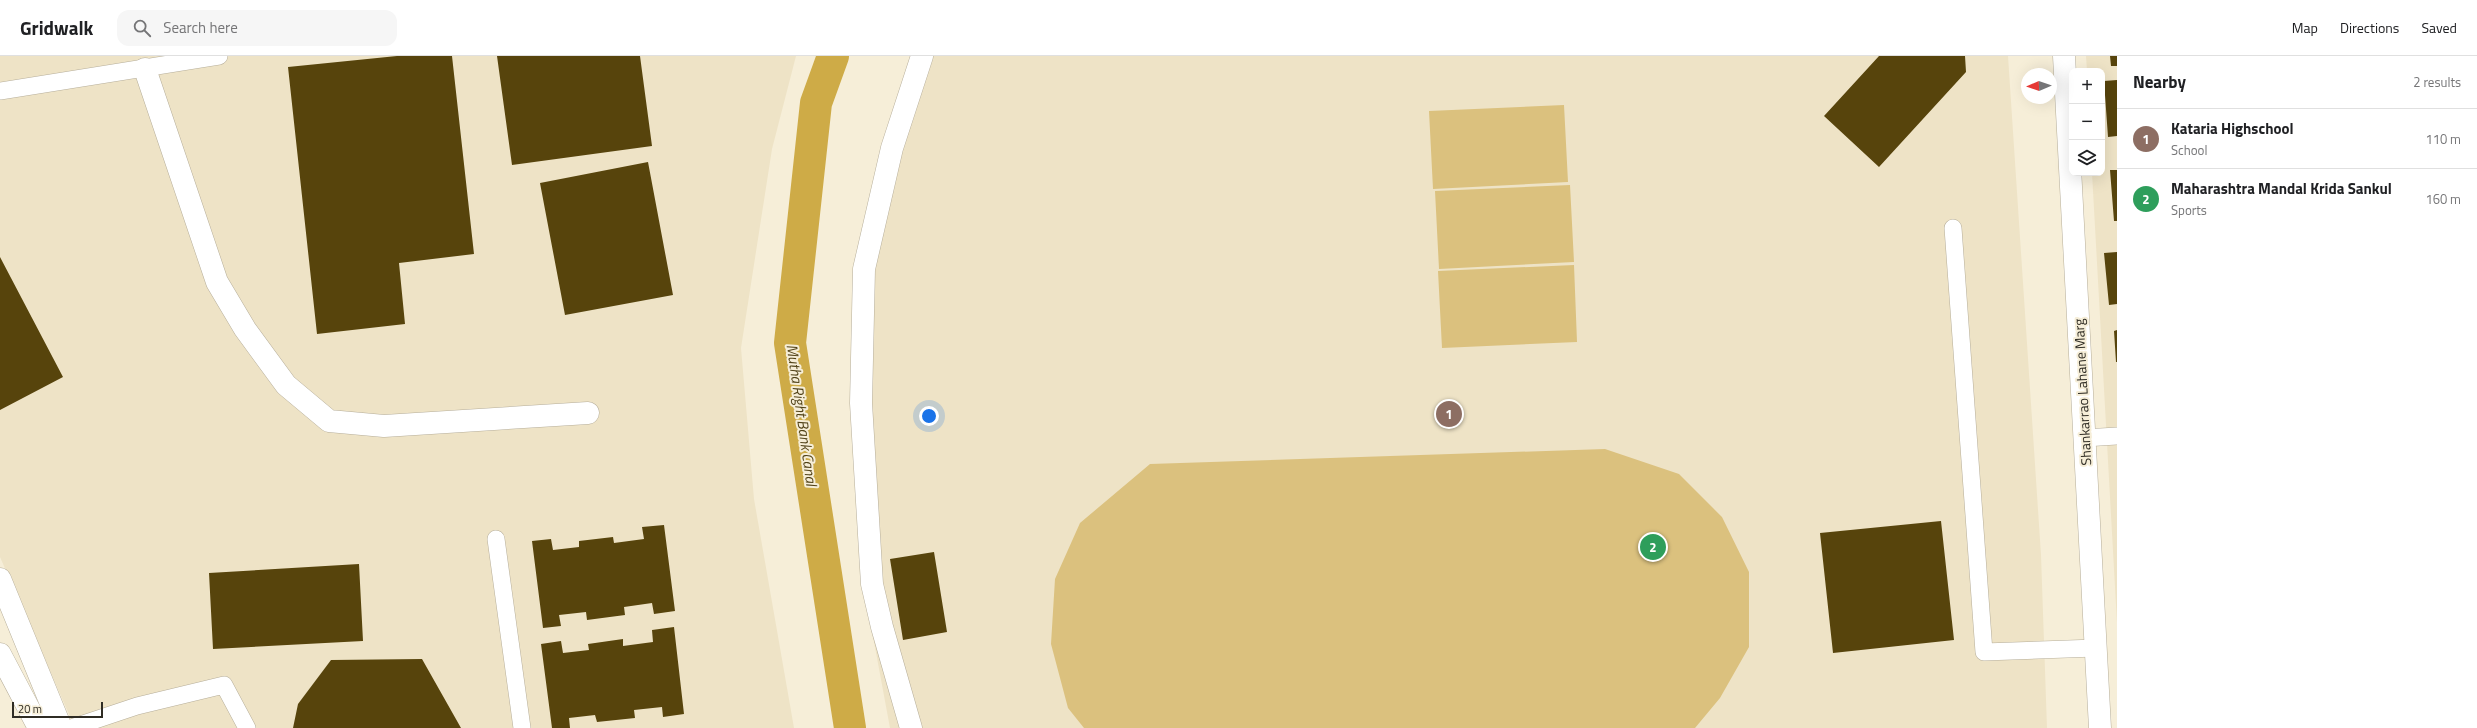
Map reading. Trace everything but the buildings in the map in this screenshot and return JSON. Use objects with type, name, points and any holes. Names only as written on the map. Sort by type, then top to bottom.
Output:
[{"type":"main road","points":[[911,728],[882,627],[872,584],[861,403],[864,269],[892,148],[922,56]]},
{"type":"main road","name":"Shankarrao Lahane Marg","points":[[2064,56],[2100,728]]},
{"type":"main road","points":[[145,69],[217,282],[246,329],[286,385],[329,421],[384,426],[588,413]]},
{"type":"main road","points":[[0,579],[60,728]]},
{"type":"main road","points":[[0,654],[39,728]]},
{"type":"lane","points":[[0,90],[145,69],[219,56]]},
{"type":"lane","points":[[1953,228],[1984,652],[2096,648]]},
{"type":"lane","points":[[2084,438],[2117,436]]},
{"type":"lane","points":[[496,538],[522,728]]},
{"type":"lane","points":[[70,728],[137,706],[224,686],[247,728]]},
{"type":"shaded area","points":[[0,56],[796,56],[772,149],[741,348],[754,499],[794,728],[75,728],[0,557]]},
{"type":"shaded area","points":[[929,56],[2008,56],[2041,555],[2047,728],[890,728],[867,604],[864,273]]},
{"type":"shaded area","points":[[2086,56],[2117,56],[2117,623],[2092,176],[2105,176],[2105,68],[2087,68]]},
{"type":"shaded area","points":[[1564,105],[1568,182],[1433,189],[1429,111]]},
{"type":"shaded area","points":[[1570,185],[1574,262],[1439,269],[1435,191]]},
{"type":"shaded area","points":[[1574,265],[1577,342],[1442,348],[1438,271]]},
{"type":"shaded area","points":[[1605,449],[1679,474],[1722,517],[1749,572],[1749,647],[1720,698],[1695,728],[1084,728],[1068,708],[1051,644],[1055,579],[1080,523],[1150,464]]},
{"type":"waterway","name":"Mutha Right Bank Canal","points":[[833,56],[816,103],[790,343],[850,728]]},
{"type":"place","name":"Kataria Highschool","points":[[1449,414]]},
{"type":"place","name":"Maharashtra Mandal Krida Sankul","points":[[1653,547]]}]
